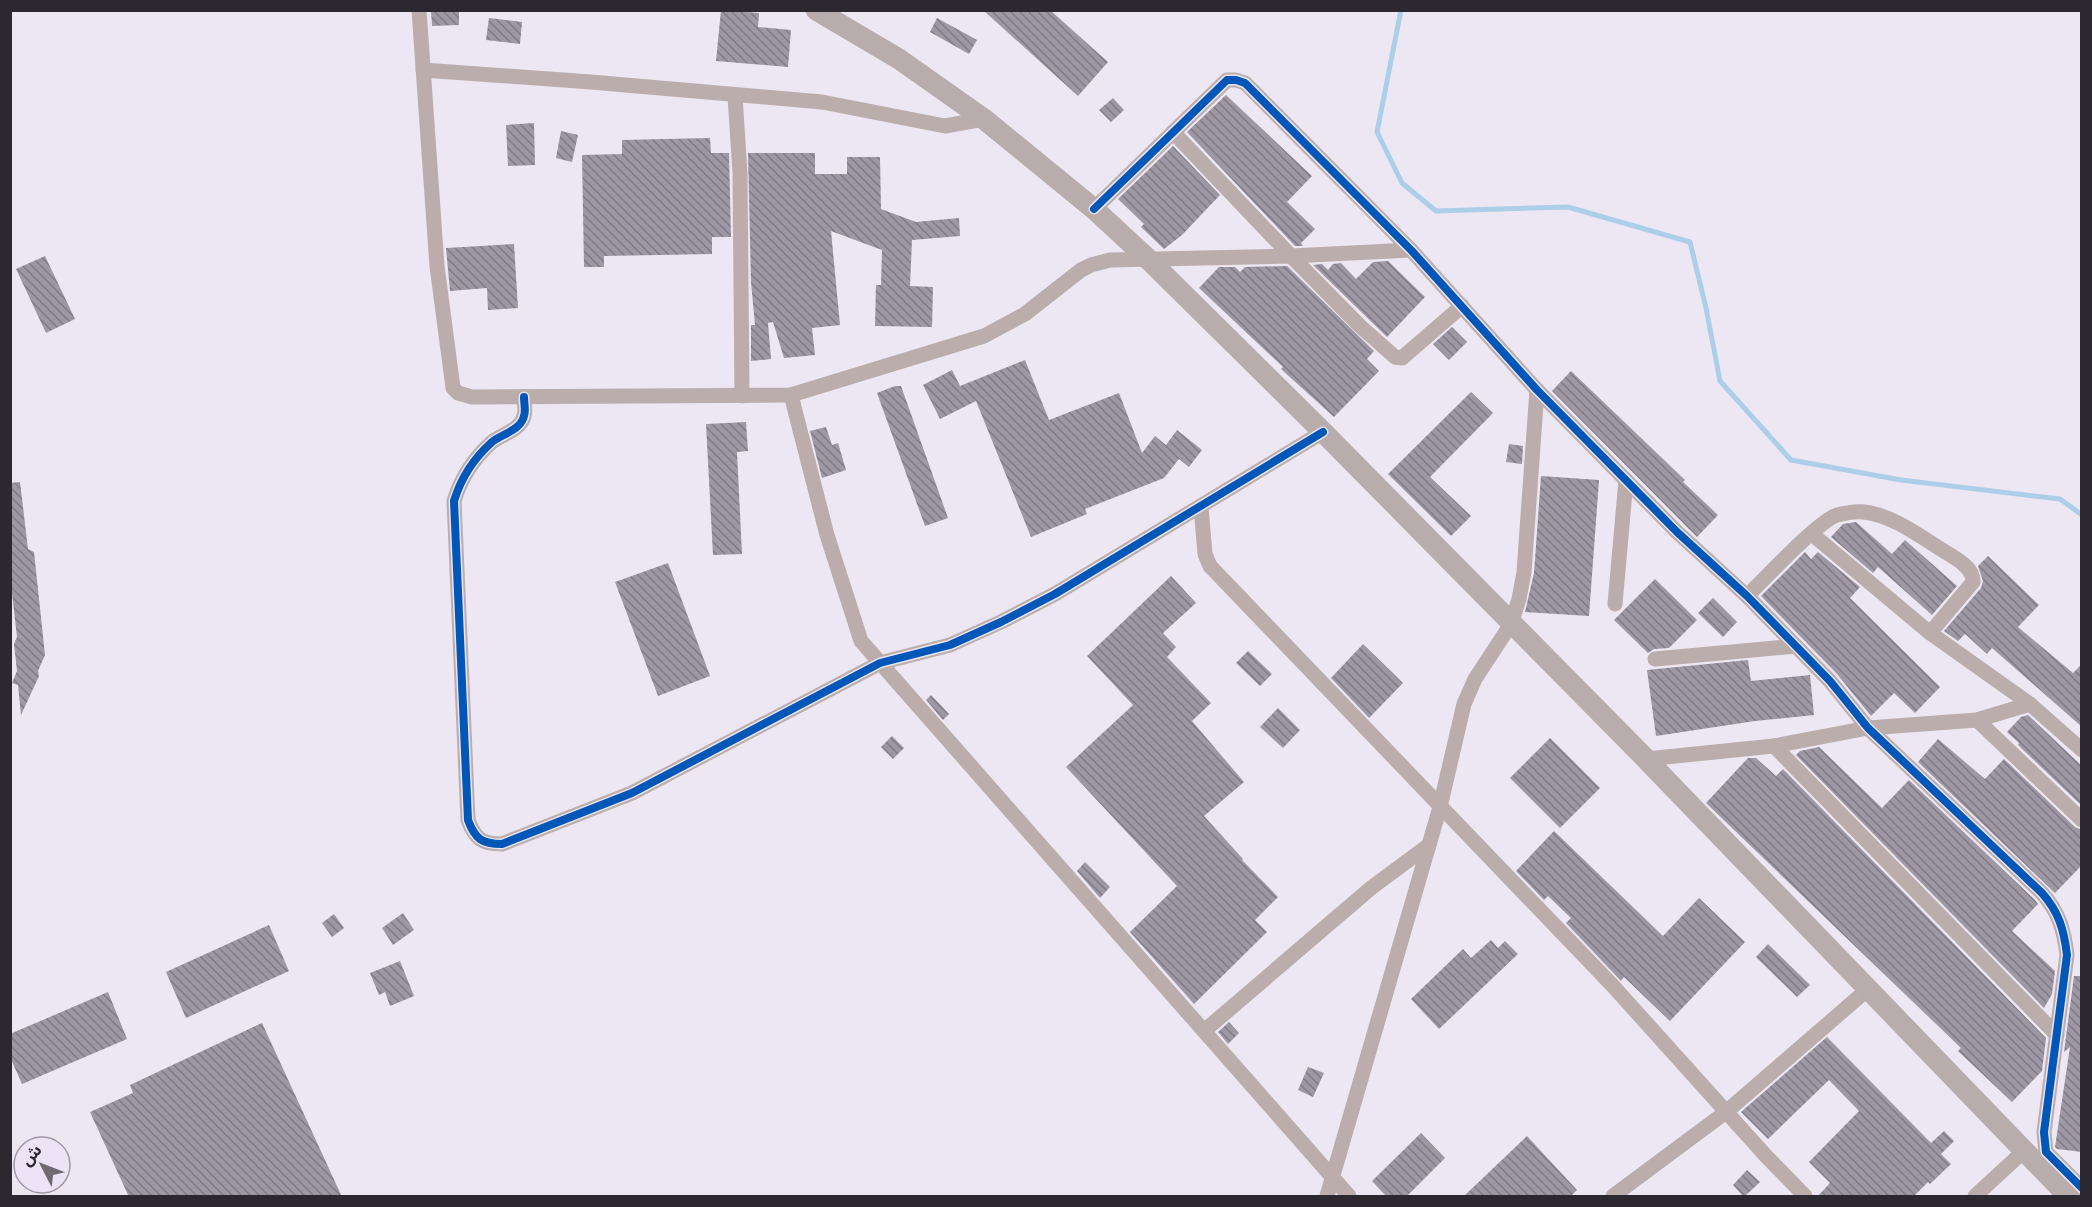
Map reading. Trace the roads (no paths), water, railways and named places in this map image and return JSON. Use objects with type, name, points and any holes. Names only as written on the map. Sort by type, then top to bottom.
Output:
[{"type":"main road","points":[[816,10],[899,59],[984,119],[1094,209],[1148,259],[1323,432],[1646,759],[2068,1197]]},
{"type":"street","points":[[419,10],[437,266],[453,388],[458,393],[472,397],[791,395],[984,336],[1025,314],[1081,270],[1110,260],[1291,256],[1411,250]]},
{"type":"street","points":[[423,70],[822,102],[945,126],[984,119]]},
{"type":"street","points":[[1094,209],[1227,80],[1245,83],[1411,250],[1537,390],[1677,532],[1748,596],[1830,681],[1868,728],[2054,907],[2064,935],[2067,956],[2044,1132],[2046,1152],[2082,1188]]},
{"type":"street","points":[[735,96],[740,173],[742,396]]},
{"type":"street","points":[[1173,132],[1291,256],[1391,355],[1402,358],[1462,306]]},
{"type":"street","points":[[1327,1197],[1440,807],[1464,704],[1475,679],[1511,624],[1519,599],[1524,572],[1537,390]]},
{"type":"street","points":[[791,395],[827,535],[861,641],[1349,1197]]},
{"type":"street","points":[[524,397],[525,417],[516,428],[491,444],[472,464],[459,485],[454,501],[468,820],[473,834],[480,840],[492,844],[502,844],[632,793],[880,663],[950,645],[1002,622],[1055,594],[1323,432]]},
{"type":"street","points":[[1615,604],[1626,480]]},
{"type":"street","points":[[1201,507],[1204,554],[1210,566],[1613,986],[1805,1197]]},
{"type":"street","points":[[1748,596],[1812,534],[1835,516],[1864,512],[1888,518],[1922,537],[1961,562],[1971,572],[1973,582],[1930,633]]},
{"type":"street","points":[[1812,534],[1930,633],[2030,704],[2082,750]]},
{"type":"street","points":[[1655,659],[1796,646]]},
{"type":"street","points":[[1646,759],[1774,746],[1868,728],[1977,720],[2030,704]]},
{"type":"street","points":[[1977,720],[2082,820]]},
{"type":"street","points":[[1774,746],[2057,1035]]},
{"type":"street","points":[[1204,1031],[1371,888],[1429,845]]},
{"type":"street","points":[[1613,1197],[1726,1112],[1868,989]]},
{"type":"street","points":[[1975,1197],[2024,1151]]},
{"type":"waterway","points":[[1401,10],[1377,132],[1402,183],[1436,211],[1568,207],[1690,242],[1720,381],[1791,460],[1901,480],[2060,499],[2082,515]]}]
